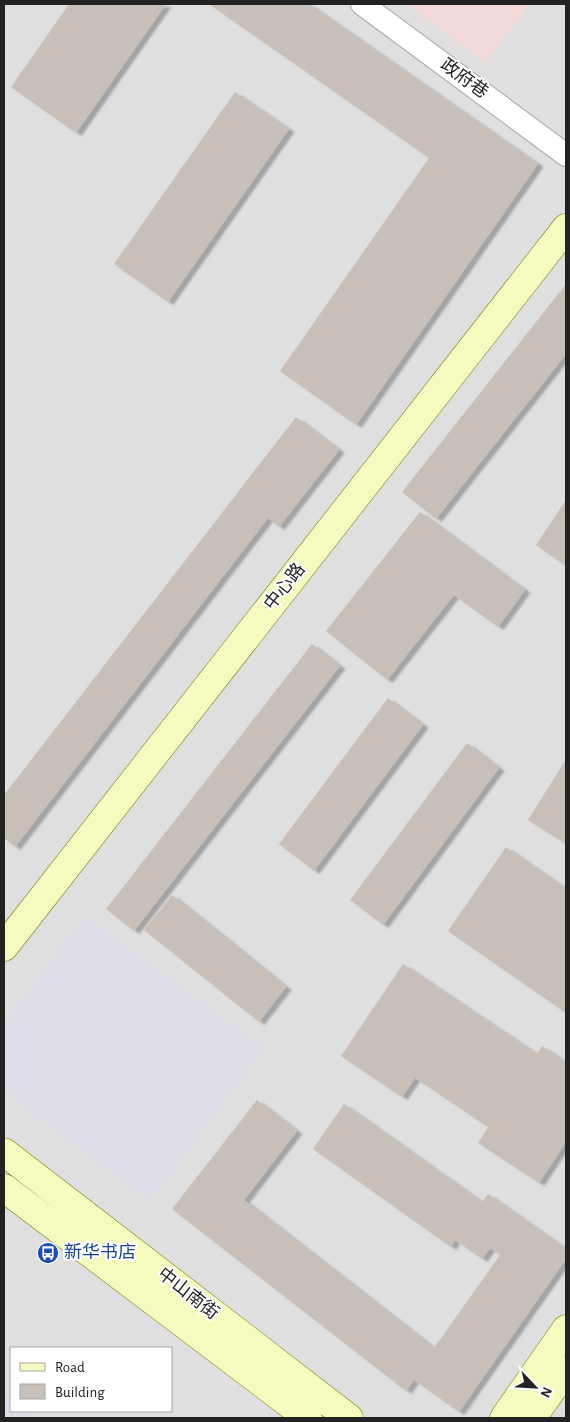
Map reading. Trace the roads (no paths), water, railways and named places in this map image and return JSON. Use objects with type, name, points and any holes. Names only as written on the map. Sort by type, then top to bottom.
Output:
[{"type":"street","name":"政府巷","points":[[362,4],[566,155]]},
{"type":"street","name":"中心路","points":[[4,947],[566,228]]},
{"type":"street","name":"中山南街","points":[[4,1152],[349,1418]]},
{"type":"street","name":"中山南街","points":[[4,1188],[308,1418]]},
{"type":"street","points":[[504,1418],[566,1329]]},
{"type":"street","points":[[532,1418],[566,1370]]},
{"type":"place","name":"新华书店","points":[[48,1253]]}]
